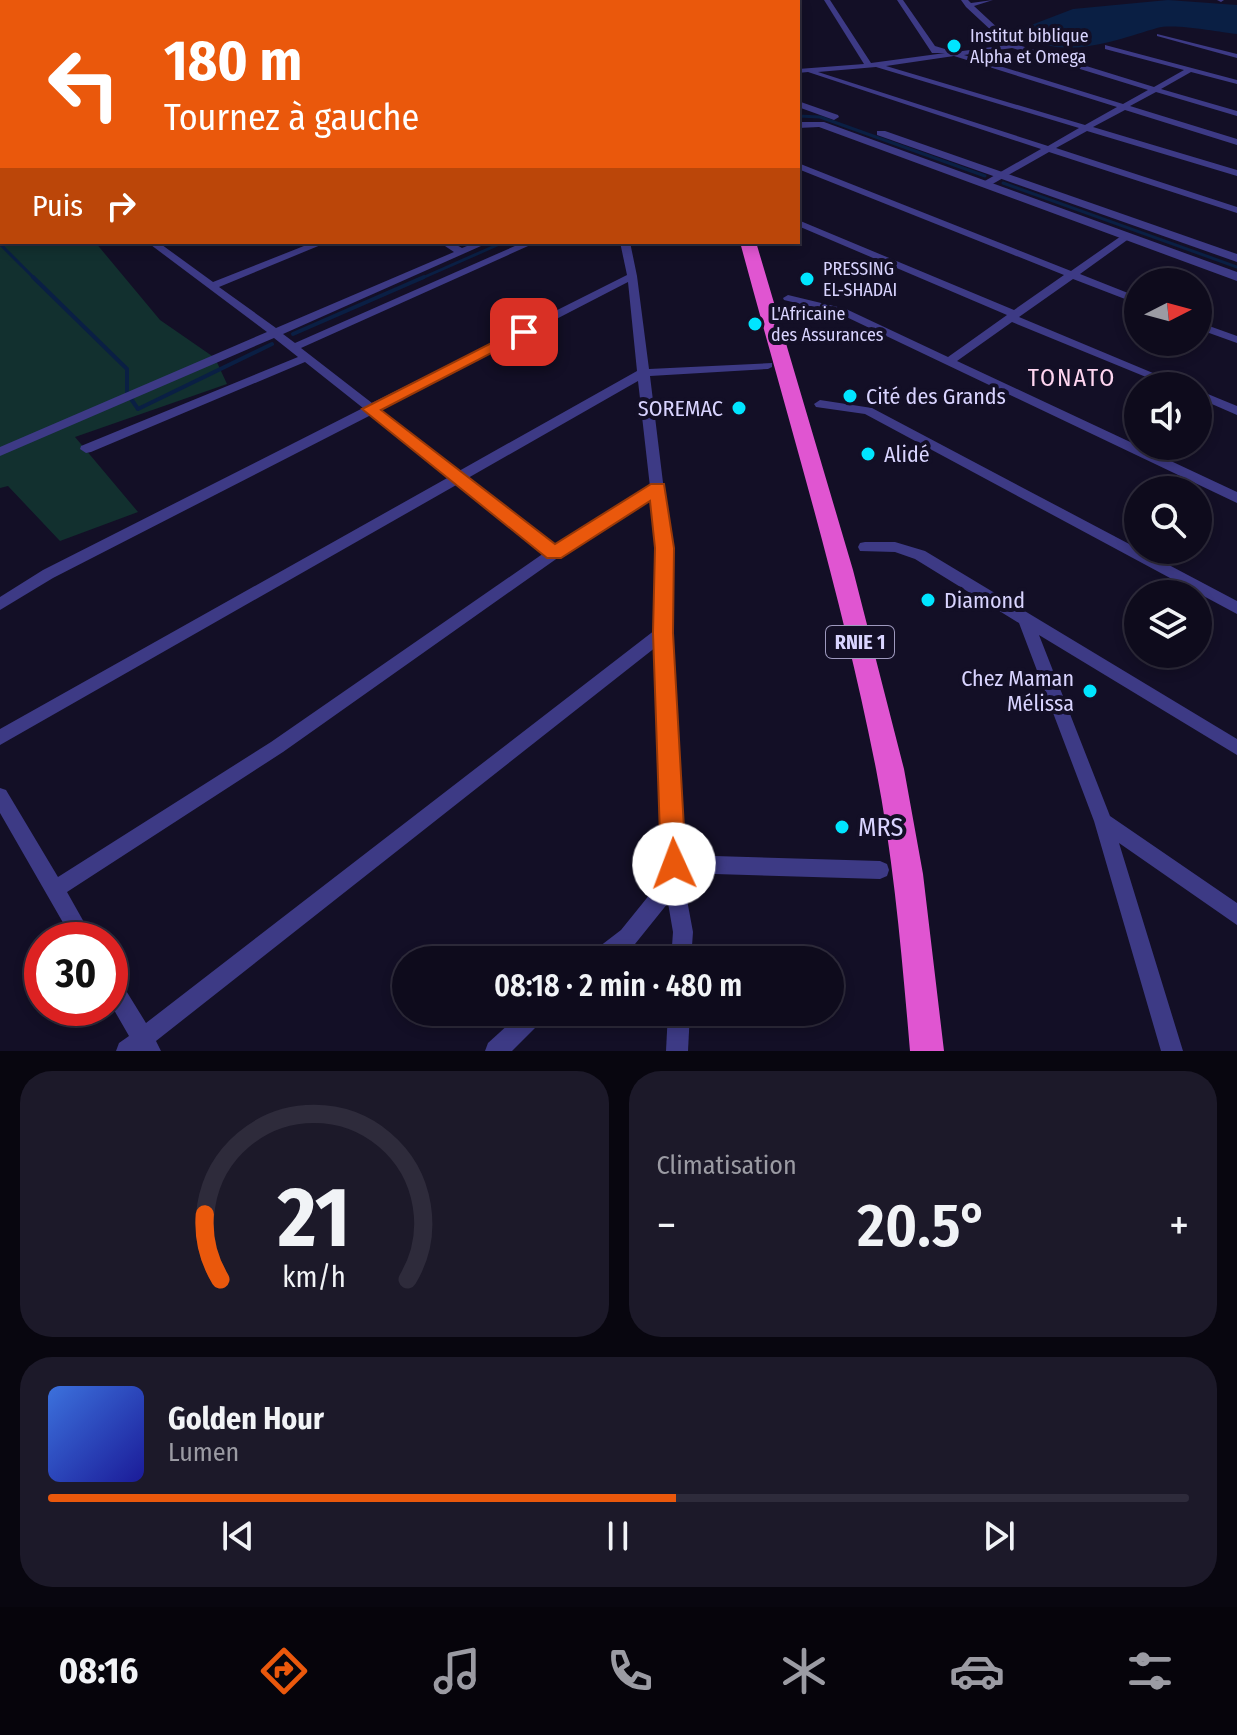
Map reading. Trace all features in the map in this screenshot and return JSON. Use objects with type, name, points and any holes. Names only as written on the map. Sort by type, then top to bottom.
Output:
[{"type":"highway","name":"RNIE 1","points":[[749,244],[867,666],[908,870],[927,1051]]},
{"type":"street","points":[[827,0],[872,65],[1237,173]]},
{"type":"street","points":[[900,0],[938,55]]},
{"type":"street","points":[[966,3],[990,0]]},
{"type":"street","points":[[966,3],[1012,46]]},
{"type":"street","points":[[1159,35],[1237,56]]},
{"type":"street","points":[[800,71],[1012,46],[1237,114]]},
{"type":"street","points":[[932,47],[1237,142]]},
{"type":"street","points":[[1108,47],[1237,82]]},
{"type":"street","points":[[986,184],[1191,69]]},
{"type":"street","points":[[811,72],[1237,210]]},
{"type":"street","points":[[800,105],[1237,258]]},
{"type":"street","points":[[800,125],[820,124],[1237,277]]},
{"type":"street","points":[[800,167],[1124,295]]},
{"type":"street","points":[[800,224],[1145,372]]},
{"type":"street","points":[[951,360],[1127,236]]},
{"type":"street","points":[[155,244],[274,332],[554,553]]},
{"type":"street","points":[[298,244],[305,249]]},
{"type":"street","points":[[211,286],[318,244]]},
{"type":"street","points":[[448,244],[462,252]]},
{"type":"street","points":[[0,452],[480,244]]},
{"type":"street","points":[[292,348],[527,244]]},
{"type":"street","points":[[625,244],[632,276],[664,548],[663,633],[674,873],[683,932],[682,946]]},
{"type":"street","points":[[0,604],[48,574],[632,276]]},
{"type":"street","points":[[788,298],[842,311],[1237,498]]},
{"type":"street","points":[[1212,330],[1237,340]]},
{"type":"street","points":[[86,449],[305,358]]},
{"type":"street","points":[[0,738],[643,373],[768,365]]},
{"type":"street","points":[[1212,400],[1237,411]]},
{"type":"street","points":[[820,404],[868,411],[1237,608]]},
{"type":"street","points":[[54,890],[277,747],[554,553],[658,488]]},
{"type":"street","points":[[865,547],[895,547],[920,555],[1237,748]]},
{"type":"street","points":[[1026,621],[1103,821],[1172,1051]]},
{"type":"street","points":[[128,1021],[140,1047],[663,633]]},
{"type":"street","points":[[0,796],[73,922]]},
{"type":"street","points":[[1103,821],[1237,915]]},
{"type":"street","points":[[674,873],[880,870]]},
{"type":"street","points":[[616,946],[628,937],[674,873]]},
{"type":"street","points":[[496,1051],[522,1026]]},
{"type":"street","points":[[677,1051],[678,1026]]},
{"type":"green space","points":[[0,244],[97,244],[160,320],[215,358],[227,384],[75,437],[138,512],[60,541],[8,486],[0,488]]},
{"type":"water","points":[[1168,0],[1237,5],[1237,34],[1165,27],[1107,43],[1071,48],[1037,41],[1022,32],[1026,27],[1073,9]]},
{"type":"waterway","points":[[800,116],[820,117],[985,176]]},
{"type":"waterway","points":[[1003,183],[1237,267]]},
{"type":"waterway","points":[[0,244],[33,277]]},
{"type":"waterway","points":[[420,279],[499,244]]},
{"type":"waterway","points":[[33,277],[127,369],[127,393],[138,409],[272,344]]},
{"type":"waterway","points":[[293,334],[424,277]]},
{"type":"place","name":"Institut biblique Alpha et Omega","points":[[954,46]]},
{"type":"place","name":"PRESSING EL-SHADAI","points":[[807,279]]},
{"type":"place","name":"L'Africaine des Assurances","points":[[755,324]]},
{"type":"place","name":"Cité des Grands","points":[[850,396]]},
{"type":"place","name":"SOREMAC","points":[[739,408]]},
{"type":"place","name":"Alidé","points":[[868,454]]},
{"type":"place","name":"Diamond","points":[[928,600]]},
{"type":"place","name":"Chez Maman Mélissa","points":[[1090,691]]},
{"type":"place","name":"MRS","points":[[842,827]]},
{"type":"district","name":"TONATO","points":[[1072,378]]},
{"type":"route","points":[[524,332],[370,409],[554,553],[658,488],[664,548],[663,633],[674,864]]}]
